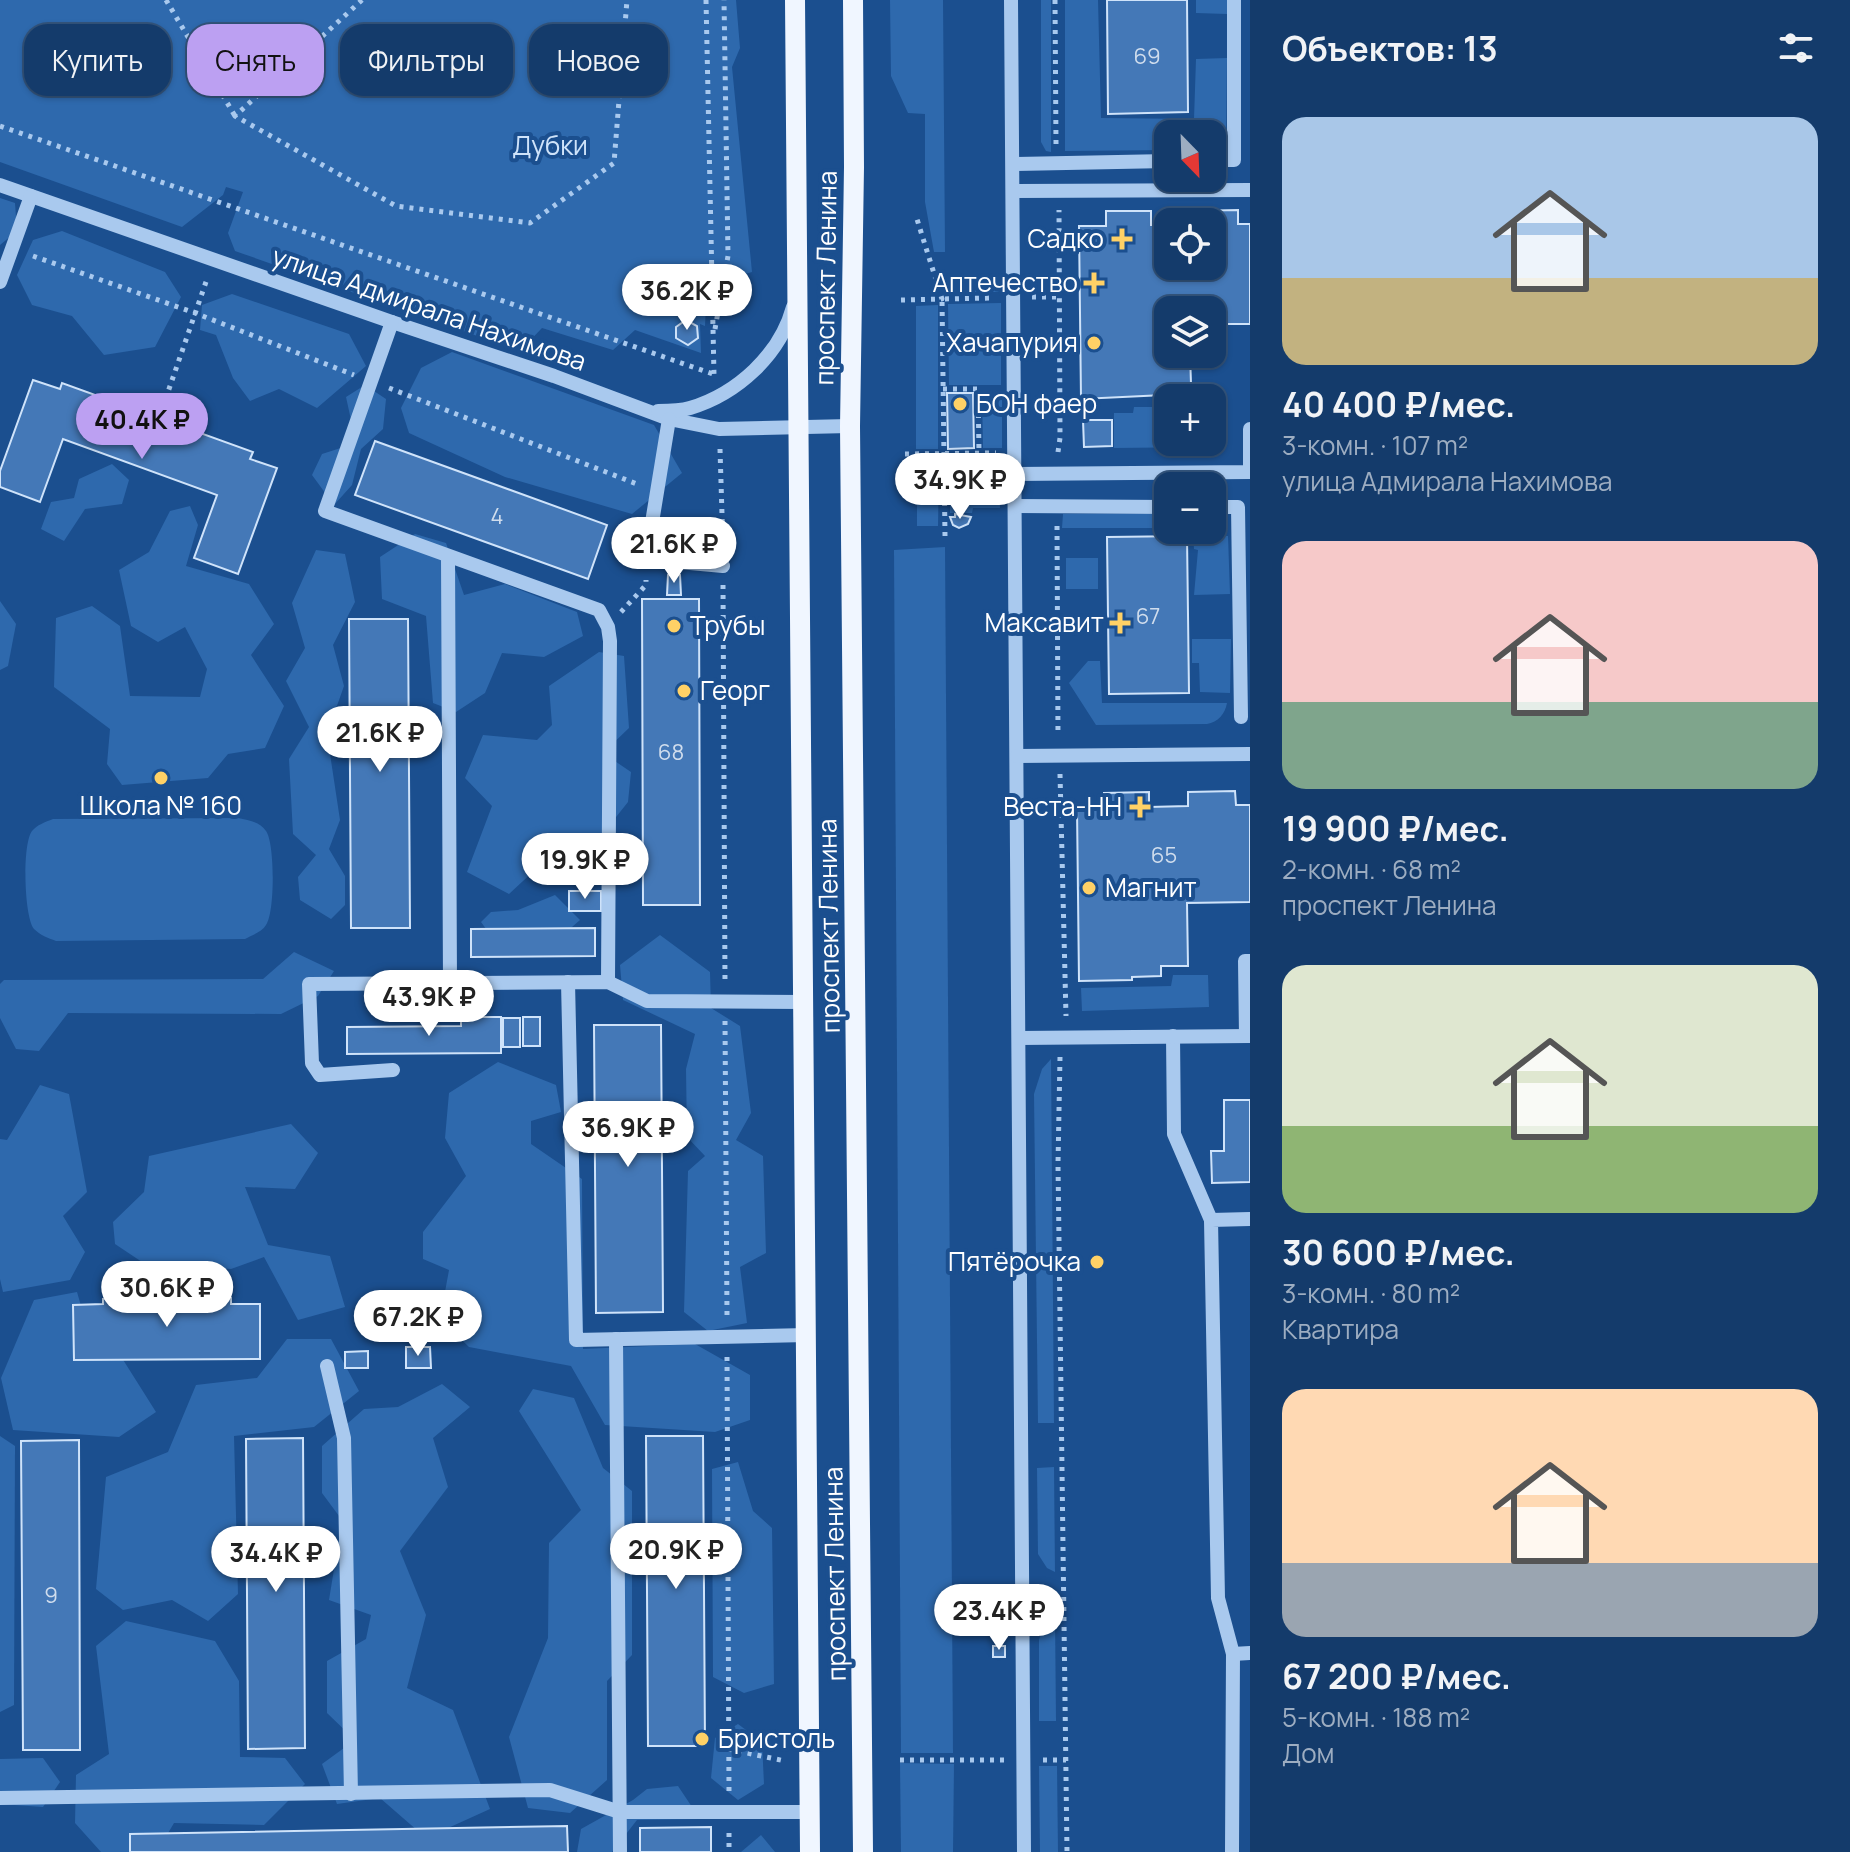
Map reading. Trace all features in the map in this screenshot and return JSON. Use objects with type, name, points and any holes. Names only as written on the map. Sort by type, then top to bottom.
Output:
[{"type":"main road","name":"проспект Ленина","points":[[795,0],[810,1852]]},
{"type":"main road","name":"проспект Ленина","points":[[853,0],[850,426],[863,1852]]},
{"type":"street","points":[[1011,0],[1024,1852]]},
{"type":"street","points":[[1226,160],[1234,160],[1234,0]]},
{"type":"street","points":[[1013,164],[1154,161]]},
{"type":"street","name":"улица Адмирала Нахимова","points":[[0,185],[554,376],[669,419],[719,429],[850,426]]},
{"type":"street","points":[[1013,191],[1250,190]]},
{"type":"street","points":[[0,282],[31,196]]},
{"type":"street","points":[[650,412],[688,409],[732,390],[761,364],[789,324],[797,295]]},
{"type":"street","points":[[392,322],[325,511],[599,610],[608,627],[608,982]]},
{"type":"street","points":[[669,419],[646,559],[723,566]]},
{"type":"street","points":[[1015,474],[1250,472],[1250,429]]},
{"type":"street","points":[[1015,506],[1154,507]]},
{"type":"street","points":[[1226,507],[1238,507],[1241,717]]},
{"type":"street","points":[[448,557],[450,982]]},
{"type":"street","points":[[1017,756],[1250,754]]},
{"type":"street","points":[[1019,1038],[1248,1036],[1245,961],[1250,961]]},
{"type":"street","points":[[568,982],[576,1340],[807,1335]]},
{"type":"street","points":[[393,1070],[320,1075],[312,1063],[309,984],[608,982],[647,1001],[803,1002]]},
{"type":"street","points":[[1173,1036],[1174,1134],[1211,1220],[1218,1598],[1233,1654],[1232,1852]]},
{"type":"street","points":[[1211,1220],[1250,1219]]},
{"type":"street","points":[[616,1339],[620,1852]]},
{"type":"street","points":[[327,1366],[344,1438],[351,1794]]},
{"type":"street","points":[[1233,1654],[1250,1653]]},
{"type":"street","points":[[0,1798],[550,1790],[620,1812],[810,1812]]},
{"type":"path","points":[[166,0],[235,116],[396,206],[530,223],[614,163],[627,0]]},
{"type":"path","points":[[235,116],[362,0]]},
{"type":"path","points":[[706,0],[716,397]]},
{"type":"path","points":[[713,342],[728,256],[724,0]]},
{"type":"path","points":[[1055,0],[1056,164]]},
{"type":"path","points":[[0,126],[714,374]]},
{"type":"path","points":[[1056,190],[1059,217],[1058,474]]},
{"type":"path","points":[[916,216],[942,299],[945,536]]},
{"type":"path","points":[[12,249],[195,313],[657,492]]},
{"type":"path","points":[[159,418],[214,260]]},
{"type":"path","points":[[901,300],[1059,297]]},
{"type":"path","points":[[943,389],[978,389],[979,453]]},
{"type":"path","points":[[719,429],[723,566],[729,1852]]},
{"type":"path","points":[[905,454],[1058,452]]},
{"type":"path","points":[[1057,506],[1058,756],[1062,799],[1066,1018],[1061,1038],[1058,1164],[1067,1852]]},
{"type":"path","points":[[608,627],[646,585],[646,559]]},
{"type":"path","points":[[728,1749],[785,1761]]},
{"type":"path","points":[[900,1760],[1066,1760]]},
{"type":"green space","name":"Дубки","points":[[0,0],[736,0],[740,48],[732,67],[752,272],[707,285],[705,326],[700,324],[701,353],[635,330],[613,350],[542,328],[520,351],[235,251],[228,233],[243,192],[226,187],[223,195],[182,227],[0,162]]},
{"type":"green space","points":[[890,0],[943,0],[945,252],[934,252],[925,202],[925,114],[908,113],[891,76]]},
{"type":"green space","points":[[1041,0],[1051,0],[1051,152],[1046,151],[1041,142]]},
{"type":"green space","points":[[1065,0],[1098,0],[1101,118],[1194,119],[1196,59],[1227,58],[1226,149],[1226,120],[1154,120],[1154,150],[1065,151]]},
{"type":"green space","points":[[1196,0],[1227,0],[1227,14],[1196,13]]},
{"type":"green space","points":[[0,198],[15,203],[17,231],[0,245]]},
{"type":"green space","points":[[62,231],[165,272],[181,297],[155,347],[104,355],[72,316],[32,305],[17,275],[33,240]]},
{"type":"green space","points":[[1001,277],[1001,292],[952,292],[952,278]]},
{"type":"green space","points":[[232,294],[349,334],[366,366],[317,408],[279,389],[250,401],[233,378],[216,335],[200,330],[202,305]]},
{"type":"green space","points":[[1001,303],[1001,385],[949,385],[948,304]]},
{"type":"green space","points":[[938,305],[938,449],[916,449],[916,306]]},
{"type":"green space","points":[[452,352],[654,425],[682,473],[632,514],[505,477],[409,433],[401,408],[421,368]]},
{"type":"green space","points":[[365,385],[386,399],[383,429],[361,449],[352,485],[334,505],[312,475],[322,454],[356,443],[346,397]]},
{"type":"green space","points":[[982,393],[1002,393],[1002,448],[983,448]]},
{"type":"green space","points":[[1134,407],[1154,407],[1154,448],[1114,448],[1114,413],[1133,413]]},
{"type":"green space","points":[[950,457],[998,457],[1000,508],[973,508],[972,513],[950,513]]},
{"type":"green space","points":[[112,464],[129,480],[122,504],[85,509],[64,541],[41,529],[51,502],[74,498],[79,479]]},
{"type":"green space","points":[[917,469],[939,469],[938,526],[917,526]]},
{"type":"green space","points":[[190,506],[198,525],[186,566],[249,584],[274,624],[251,655],[284,706],[265,748],[228,754],[208,778],[122,785],[107,764],[110,729],[54,687],[56,618],[92,606],[120,626],[130,696],[200,697],[207,669],[185,627],[158,642],[131,626],[119,570],[149,552],[170,511]]},
{"type":"green space","points":[[1063,514],[1154,514],[1154,528],[1062,528]]},
{"type":"green space","points":[[415,534],[446,543],[464,595],[505,584],[577,612],[583,636],[544,657],[502,653],[485,693],[456,712],[433,703],[426,616],[382,599],[380,557]]},
{"type":"green space","points":[[1228,536],[1230,594],[1194,595],[1198,550],[1194,549],[1194,544],[1226,544]]},
{"type":"green space","points":[[945,547],[953,1753],[901,1753],[894,550]]},
{"type":"green space","points":[[316,550],[345,554],[355,602],[333,645],[344,686],[327,734],[340,820],[329,849],[345,876],[345,905],[331,919],[300,900],[298,877],[316,855],[293,834],[289,759],[309,727],[286,681],[305,648],[292,603]]},
{"type":"green space","points":[[1066,558],[1098,558],[1098,589],[1066,589]]},
{"type":"green space","points":[[0,601],[16,624],[8,666],[0,670]]},
{"type":"green space","points":[[1192,639],[1231,639],[1230,693],[1200,692],[1199,663],[1192,663]]},
{"type":"green space","points":[[599,652],[624,656],[629,728],[603,753],[631,772],[628,802],[578,865],[537,868],[509,894],[467,872],[492,806],[465,778],[483,735],[537,740],[552,725],[549,686]]},
{"type":"green space","points":[[1088,661],[1100,661],[1102,703],[1227,703],[1226,707],[1218,719],[1207,724],[1096,725],[1069,683]]},
{"type":"green space","points":[[238,818],[264,828],[271,849],[271,907],[266,925],[257,933],[245,939],[56,941],[34,929],[26,896],[27,850],[32,831],[41,824],[53,819]]},
{"type":"green space","points":[[555,895],[580,920],[548,948],[497,944],[481,922],[491,912],[518,910]]},
{"type":"green space","points":[[660,935],[710,972],[711,1008],[740,1026],[751,1113],[736,1140],[763,1156],[766,1253],[740,1267],[747,1323],[708,1331],[684,1312],[688,1171],[705,1156],[687,1137],[686,1069],[695,1034],[623,1000],[620,965]]},
{"type":"green space","points":[[294,952],[334,971],[318,996],[281,1014],[68,1013],[39,1051],[16,1049],[0,1018],[0,984],[4,980],[263,979]]},
{"type":"green space","points":[[1173,975],[1208,975],[1209,1007],[1082,1011],[1081,988],[1171,986]]},
{"type":"green space","points":[[1051,1059],[1054,1423],[1038,1423],[1034,1094],[1042,1069]]},
{"type":"green space","points":[[498,1062],[556,1085],[561,1112],[531,1121],[531,1144],[582,1179],[583,1349],[695,1344],[750,1375],[750,1420],[715,1432],[605,1425],[571,1366],[469,1347],[440,1319],[449,1270],[423,1259],[423,1232],[466,1176],[445,1138],[449,1093]]},
{"type":"green space","points":[[40,1085],[69,1094],[87,1192],[63,1216],[85,1252],[70,1280],[3,1292],[0,1279],[0,1139],[7,1140]]},
{"type":"green space","points":[[291,1124],[318,1153],[295,1189],[245,1187],[268,1245],[330,1256],[345,1307],[298,1320],[264,1257],[231,1269],[142,1262],[115,1244],[113,1222],[144,1192],[149,1156]]},
{"type":"green space","points":[[77,1292],[90,1337],[115,1347],[156,1412],[119,1437],[13,1430],[1,1378],[34,1300]]},
{"type":"green space","points":[[287,1339],[331,1339],[359,1391],[314,1427],[234,1436],[238,1594],[208,1621],[172,1600],[123,1610],[96,1589],[106,1477],[168,1452],[196,1385],[257,1378]]},
{"type":"green space","points":[[442,1384],[470,1407],[433,1438],[448,1487],[400,1551],[426,1615],[407,1688],[453,1710],[490,1809],[426,1838],[380,1798],[337,1804],[322,1764],[355,1740],[327,1713],[327,1661],[366,1639],[371,1615],[329,1600],[342,1520],[322,1493],[322,1446],[364,1409],[398,1407]]},
{"type":"green space","points":[[533,1389],[574,1398],[603,1468],[632,1491],[632,1655],[607,1681],[607,1780],[570,1813],[528,1808],[509,1737],[548,1638],[549,1543],[581,1510],[519,1411]]},
{"type":"green space","points":[[0,1436],[15,1446],[14,1705],[0,1712]]},
{"type":"green space","points":[[738,1462],[753,1511],[772,1528],[774,1684],[744,1693],[713,1677],[712,1469]]},
{"type":"green space","points":[[1054,1467],[1055,1572],[1047,1568],[1038,1554],[1037,1468]]},
{"type":"green space","points":[[1055,1616],[1056,1721],[1039,1721],[1039,1640],[1043,1627]]},
{"type":"green space","points":[[126,1621],[215,1641],[239,1681],[240,1757],[285,1758],[305,1784],[264,1825],[174,1823],[157,1852],[101,1852],[75,1823],[76,1775],[109,1754],[96,1646]]},
{"type":"green space","points":[[738,1724],[762,1742],[764,1784],[738,1800],[711,1778],[715,1738]]},
{"type":"green space","points":[[43,1758],[60,1782],[43,1807],[0,1804],[0,1759]]},
{"type":"green space","points":[[900,1763],[954,1764],[953,1852],[901,1852]]},
{"type":"green space","points":[[1039,1766],[1057,1766],[1058,1852],[1040,1852]]},
{"type":"green space","points":[[678,1786],[700,1819],[637,1820],[612,1852],[577,1852],[581,1829],[647,1789]]},
{"type":"green space","points":[[761,1835],[775,1852],[741,1852]]},
{"type":"building","points":[[1107,0],[1187,0],[1188,112],[1108,114]]},
{"type":"building","points":[[1226,210],[1238,210],[1238,224],[1250,224],[1250,324],[1226,324],[1226,296],[1154,296],[1154,368],[1190,368],[1191,384],[1154,384],[1154,395],[1081,399],[1079,226],[1106,226],[1106,211],[1151,211],[1154,280],[1226,280]]},
{"type":"building","points":[[686,320],[697,326],[698,338],[688,345],[676,338],[676,327]]},
{"type":"building","points":[[33,380],[60,389],[62,383],[253,452],[250,459],[277,468],[238,574],[194,558],[217,495],[63,439],[40,502],[0,487],[0,471]]},
{"type":"building","points":[[947,393],[973,393],[974,448],[948,449]]},
{"type":"building","points":[[1083,420],[1112,420],[1112,446],[1084,447]]},
{"type":"building","points":[[375,441],[607,525],[588,579],[355,495]]},
{"type":"building","points":[[955,514],[971,517],[968,524],[959,528],[953,525],[950,517],[955,517]]},
{"type":"building","points":[[1154,536],[1154,544],[1187,544],[1189,693],[1109,694],[1107,537]]},
{"type":"building","points":[[668,575],[680,575],[681,595],[667,595]]},
{"type":"building","points":[[642,599],[699,599],[700,905],[643,905]]},
{"type":"building","points":[[349,619],[408,619],[410,928],[351,928]]},
{"type":"building","points":[[1235,791],[1236,805],[1250,805],[1250,902],[1187,903],[1188,966],[1161,966],[1161,976],[1132,977],[1132,980],[1079,981],[1077,808],[1104,807],[1104,793],[1149,792],[1149,807],[1188,806],[1188,792]]},
{"type":"building","points":[[569,891],[601,891],[601,911],[569,911]]},
{"type":"building","points":[[595,928],[595,956],[471,957],[471,929]]},
{"type":"building","points":[[461,1017],[501,1017],[501,1053],[347,1054],[347,1027],[461,1026]]},
{"type":"building","points":[[523,1017],[540,1017],[540,1046],[523,1046]]},
{"type":"building","points":[[503,1018],[520,1018],[520,1047],[503,1047]]},
{"type":"building","points":[[594,1025],[661,1025],[663,1312],[596,1313]]},
{"type":"building","points":[[1224,1100],[1250,1100],[1250,1182],[1212,1183],[1211,1151],[1224,1151]]},
{"type":"building","points":[[128,1291],[140,1299],[188,1298],[196,1291],[207,1298],[231,1298],[231,1304],[260,1304],[260,1359],[74,1360],[73,1305],[103,1304],[103,1299],[119,1299]]},
{"type":"building","points":[[406,1347],[430,1347],[431,1368],[406,1368]]},
{"type":"building","points":[[368,1351],[368,1368],[345,1368],[345,1352]]},
{"type":"building","points":[[646,1436],[703,1436],[705,1746],[648,1746]]},
{"type":"building","points":[[303,1438],[305,1748],[248,1749],[246,1439]]},
{"type":"building","points":[[79,1440],[80,1750],[23,1750],[21,1441]]},
{"type":"building","points":[[993,1646],[1005,1646],[1005,1657],[993,1657]]},
{"type":"building","points":[[567,1826],[568,1852],[130,1852],[130,1834]]},
{"type":"building","points":[[711,1827],[711,1852],[640,1852],[640,1828]]},
{"type":"place","name":"Садко","points":[[1122,239]]},
{"type":"place","name":"Аптечество","points":[[1094,283]]},
{"type":"place","name":"Хачапурия","points":[[1094,343]]},
{"type":"place","name":"БОН фаер","points":[[960,404]]},
{"type":"place","name":"Максавит","points":[[1120,623]]},
{"type":"place","name":"Трубы","points":[[674,626]]},
{"type":"place","name":"Георг","points":[[684,691]]},
{"type":"place","name":"Школа № 160","points":[[161,778]]},
{"type":"place","name":"Веста-НН","points":[[1140,807]]},
{"type":"place","name":"Магнит","points":[[1089,888]]},
{"type":"place","name":"Пятёрочка","points":[[1097,1262]]},
{"type":"place","name":"Бристоль","points":[[702,1739]]}]
